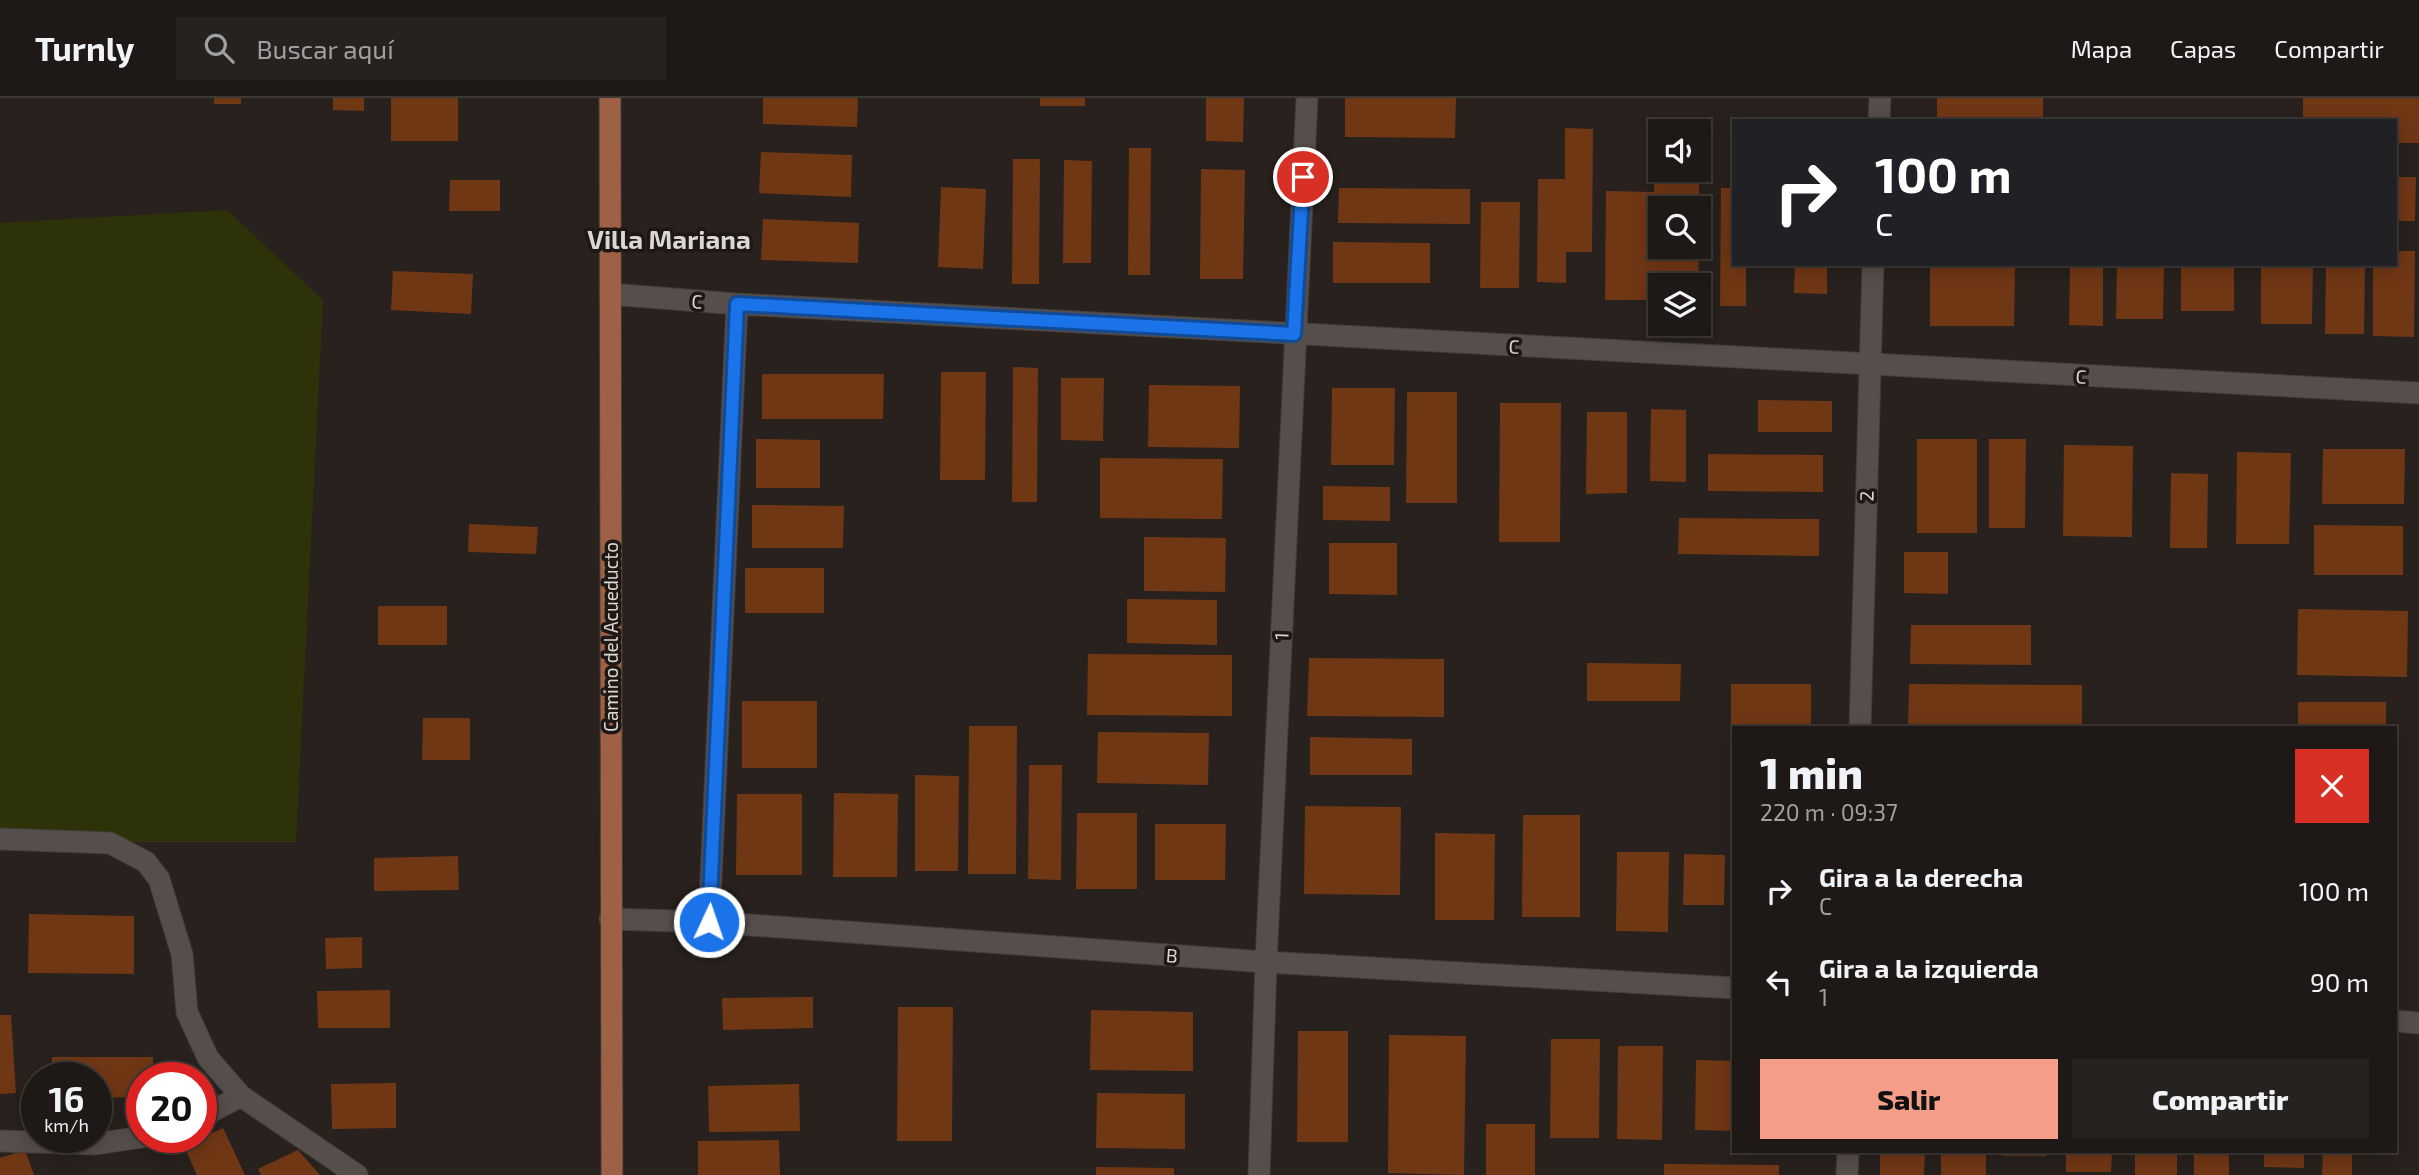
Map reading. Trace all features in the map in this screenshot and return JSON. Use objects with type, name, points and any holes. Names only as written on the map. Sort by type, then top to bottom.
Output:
[{"type":"main road","name":"Camino del Acueducto","points":[[610,98],[612,1175]]},
{"type":"street","name":"1","points":[[1259,1175],[1266,962],[1307,98]]},
{"type":"street","points":[[1879,119],[1880,98]]},
{"type":"street","name":"2","points":[[1860,726],[1873,266]]},
{"type":"street","name":"C","points":[[610,294],[737,304],[2419,393]]},
{"type":"street","points":[[709,922],[737,304]]},
{"type":"street","points":[[0,839],[110,843],[146,862],[159,879],[182,954],[187,1012],[208,1058],[241,1096],[357,1175]]},
{"type":"street","name":"B","points":[[610,919],[709,922],[1266,962],[1732,988]]},
{"type":"street","points":[[2397,1021],[2419,1023]]},
{"type":"street","points":[[217,1109],[241,1096]]},
{"type":"street","points":[[0,1141],[96,1144],[126,1139]]},
{"type":"street","points":[[1847,1175],[1848,1153]]},
{"type":"green space","points":[[227,210],[323,300],[296,842],[0,842],[0,223]]},
{"type":"building","points":[[214,98],[241,98],[241,104],[214,104]]},
{"type":"building","points":[[333,98],[364,98],[364,111],[333,110]]},
{"type":"building","points":[[391,98],[458,98],[458,141],[391,141]]},
{"type":"building","points":[[763,98],[858,98],[857,127],[763,124]]},
{"type":"building","points":[[1040,98],[1085,98],[1085,106],[1040,106]]},
{"type":"building","points":[[1206,98],[1244,98],[1243,142],[1206,141]]},
{"type":"building","points":[[1345,98],[1456,98],[1455,138],[1345,137]]},
{"type":"building","points":[[1937,98],[2043,98],[2043,119],[1937,119]]},
{"type":"building","points":[[2303,98],[2419,98],[2419,143],[2397,143],[2397,119],[2303,119]]},
{"type":"building","points":[[1565,128],[1593,129],[1592,252],[1566,252],[1566,283],[1537,282],[1538,179],[1565,179]]},
{"type":"building","points":[[1129,148],[1151,148],[1150,275],[1128,275]]},
{"type":"building","points":[[761,152],[852,155],[851,197],[759,193]]},
{"type":"building","points":[[1013,159],[1040,159],[1039,284],[1012,284]]},
{"type":"building","points":[[1064,160],[1092,161],[1091,263],[1063,263]]},
{"type":"building","points":[[1201,169],[1245,170],[1243,279],[1200,279]]},
{"type":"building","points":[[2397,177],[2416,177],[2415,221],[2397,221]]},
{"type":"building","points":[[450,180],[500,180],[500,211],[449,211]]},
{"type":"building","points":[[1654,182],[1699,182],[1699,196],[1648,196],[1648,259],[1699,259],[1698,273],[1648,273],[1648,300],[1605,300],[1606,191],[1654,192]]},
{"type":"building","points":[[941,187],[986,189],[983,269],[938,267]]},
{"type":"building","points":[[1339,188],[1470,189],[1470,224],[1338,223]]},
{"type":"building","points":[[1721,188],[1732,188],[1732,266],[1746,266],[1746,306],[1720,306]]},
{"type":"building","points":[[1481,202],[1520,202],[1519,288],[1480,288]]},
{"type":"building","points":[[763,219],[859,223],[858,263],[761,260]]},
{"type":"building","points":[[1333,242],[1430,243],[1430,283],[1333,283]]},
{"type":"building","points":[[2397,251],[2415,251],[2414,337],[2373,336],[2373,266],[2397,266]]},
{"type":"building","points":[[1795,266],[1827,266],[1827,294],[1794,293]]},
{"type":"building","points":[[2070,266],[2103,266],[2103,326],[2069,325]]},
{"type":"building","points":[[2117,266],[2164,266],[2163,319],[2116,319]]},
{"type":"building","points":[[2181,266],[2234,266],[2234,311],[2181,311]]},
{"type":"building","points":[[2261,266],[2313,266],[2312,324],[2261,324]]},
{"type":"building","points":[[2326,266],[2365,266],[2364,334],[2325,334]]},
{"type":"building","points":[[1930,268],[2015,268],[2014,326],[1930,326]]},
{"type":"building","points":[[393,271],[473,274],[471,314],[391,310]]},
{"type":"building","points":[[1013,367],[1038,368],[1037,502],[1012,502]]},
{"type":"building","points":[[941,372],[986,372],[985,480],[940,480]]},
{"type":"building","points":[[762,374],[884,374],[883,419],[762,419]]},
{"type":"building","points":[[1061,378],[1104,378],[1103,441],[1061,440]]},
{"type":"building","points":[[1149,385],[1240,386],[1239,448],[1148,447]]},
{"type":"building","points":[[1332,388],[1395,388],[1394,465],[1331,465]]},
{"type":"building","points":[[1407,392],[1457,392],[1457,503],[1406,503]]},
{"type":"building","points":[[1758,400],[1832,401],[1832,432],[1758,432]]},
{"type":"building","points":[[1500,403],[1561,403],[1560,542],[1499,542]]},
{"type":"building","points":[[1651,409],[1686,410],[1686,482],[1650,481]]},
{"type":"building","points":[[1587,412],[1627,412],[1627,493],[1586,494]]},
{"type":"building","points":[[756,439],[820,440],[820,488],[756,488]]},
{"type":"building","points":[[1917,439],[1977,439],[1977,533],[1917,533]]},
{"type":"building","points":[[1989,439],[2026,439],[2025,528],[1989,528]]},
{"type":"building","points":[[2064,445],[2133,446],[2132,537],[2063,536]]},
{"type":"building","points":[[2323,449],[2405,449],[2404,504],[2322,504]]},
{"type":"building","points":[[2237,452],[2291,453],[2289,544],[2236,544]]},
{"type":"building","points":[[1708,454],[1823,455],[1823,492],[1708,491]]},
{"type":"building","points":[[1100,458],[1223,459],[1222,519],[1100,518]]},
{"type":"building","points":[[2171,473],[2208,474],[2207,548],[2170,548]]},
{"type":"building","points":[[1323,486],[1390,487],[1390,521],[1323,520]]},
{"type":"building","points":[[752,505],[844,506],[843,548],[752,548]]},
{"type":"building","points":[[1679,518],[1819,519],[1819,556],[1678,554]]},
{"type":"building","points":[[469,524],[538,527],[536,554],[468,552]]},
{"type":"building","points":[[2314,525],[2403,526],[2403,575],[2314,575]]},
{"type":"building","points":[[1144,537],[1226,538],[1225,592],[1144,591]]},
{"type":"building","points":[[1329,543],[1397,543],[1397,595],[1329,594]]},
{"type":"building","points":[[1904,552],[1948,552],[1948,594],[1904,593]]},
{"type":"building","points":[[745,568],[824,568],[824,613],[745,613]]},
{"type":"building","points":[[1127,599],[1217,600],[1217,645],[1127,643]]},
{"type":"building","points":[[378,606],[447,606],[447,645],[378,645]]},
{"type":"building","points":[[2298,609],[2408,611],[2407,677],[2297,675]]},
{"type":"building","points":[[1911,625],[2031,625],[2031,665],[1910,664]]},
{"type":"building","points":[[1088,654],[1232,655],[1232,716],[1087,715]]},
{"type":"building","points":[[1309,658],[1444,659],[1444,717],[1307,716]]},
{"type":"building","points":[[1587,663],[1681,664],[1680,701],[1587,701]]},
{"type":"building","points":[[1731,684],[1811,684],[1811,726],[1732,726],[1731,733]]},
{"type":"building","points":[[1909,684],[2082,685],[2082,726],[1908,726]]},
{"type":"building","points":[[742,701],[817,701],[817,768],[742,768]]},
{"type":"building","points":[[2298,702],[2386,702],[2386,726],[2298,726]]},
{"type":"building","points":[[423,718],[470,718],[470,760],[422,760]]},
{"type":"building","points":[[969,726],[1017,726],[1016,874],[968,874]]},
{"type":"building","points":[[1098,732],[1209,733],[1208,785],[1097,783]]},
{"type":"building","points":[[1310,737],[1412,739],[1412,775],[1310,775]]},
{"type":"building","points":[[1029,765],[1062,765],[1061,880],[1028,879]]},
{"type":"building","points":[[915,775],[959,776],[958,871],[915,871]]},
{"type":"building","points":[[834,793],[898,794],[897,877],[833,877]]},
{"type":"building","points":[[737,794],[802,794],[802,875],[736,875]]},
{"type":"building","points":[[1305,806],[1401,807],[1400,895],[1304,894]]},
{"type":"building","points":[[1077,813],[1137,813],[1137,889],[1076,889]]},
{"type":"building","points":[[1523,815],[1580,815],[1580,917],[1522,917]]},
{"type":"building","points":[[1155,824],[1226,824],[1225,880],[1155,880]]},
{"type":"building","points":[[1435,833],[1495,834],[1494,920],[1435,920]]},
{"type":"building","points":[[1617,852],[1669,852],[1668,932],[1616,931]]},
{"type":"building","points":[[1684,854],[1725,855],[1724,905],[1683,905]]},
{"type":"building","points":[[458,856],[459,890],[374,891],[374,858]]},
{"type":"building","points":[[29,914],[134,916],[134,974],[28,973]]},
{"type":"building","points":[[362,937],[362,968],[326,969],[325,938]]},
{"type":"building","points":[[390,990],[390,1028],[318,1028],[317,991]]},
{"type":"building","points":[[813,997],[813,1028],[723,1030],[722,998]]},
{"type":"building","points":[[898,1007],[953,1007],[952,1141],[897,1141]]},
{"type":"building","points":[[1091,1010],[1193,1012],[1193,1071],[1090,1070]]},
{"type":"building","points":[[0,1015],[11,1015],[16,1093],[0,1094]]},
{"type":"building","points":[[1298,1031],[1348,1031],[1348,1142],[1297,1142]]},
{"type":"building","points":[[1389,1035],[1466,1036],[1464,1175],[1388,1173]]},
{"type":"building","points":[[1551,1039],[1600,1039],[1599,1138],[1550,1138]]},
{"type":"building","points":[[1618,1046],[1663,1046],[1662,1140],[1617,1139]]},
{"type":"building","points":[[52,1057],[153,1057],[153,1062],[126,1062],[126,1097],[112,1098],[112,1062],[52,1062]]},
{"type":"building","points":[[1696,1060],[1732,1061],[1732,1131],[1695,1130]]},
{"type":"building","points":[[396,1083],[396,1128],[332,1129],[331,1084]]},
{"type":"building","points":[[799,1084],[800,1131],[709,1132],[708,1086]]},
{"type":"building","points":[[1097,1093],[1185,1094],[1185,1149],[1096,1148]]},
{"type":"building","points":[[1486,1124],[1535,1124],[1535,1175],[1486,1175]]},
{"type":"building","points":[[223,1128],[245,1175],[197,1175],[187,1153],[217,1153],[217,1131]]},
{"type":"building","points":[[779,1140],[780,1175],[698,1175],[698,1141]]},
{"type":"building","points":[[298,1150],[320,1175],[261,1175],[258,1169]]},
{"type":"building","points":[[21,1151],[26,1153],[34,1175],[0,1175],[0,1158]]},
{"type":"building","points":[[1880,1153],[1925,1153],[1924,1175],[1880,1175]]},
{"type":"building","points":[[1941,1153],[1986,1153],[1986,1175],[1941,1175]]},
{"type":"building","points":[[2003,1153],[2046,1153],[2046,1156],[2003,1156]]},
{"type":"building","points":[[2066,1153],[2112,1153],[2111,1172],[2066,1172]]},
{"type":"building","points":[[2135,1153],[2177,1153],[2177,1175],[2135,1175]]},
{"type":"building","points":[[2194,1153],[2229,1153],[2229,1175],[2194,1175]]},
{"type":"building","points":[[2264,1153],[2304,1153],[2304,1168],[2264,1167]]},
{"type":"building","points":[[2323,1153],[2352,1153],[2352,1175],[2322,1175]]},
{"type":"building","points":[[1664,1164],[1779,1165],[1779,1175],[1664,1175]]},
{"type":"building","points":[[1096,1167],[1174,1168],[1174,1175],[1096,1175]]},
{"type":"district","name":"Villa Mariana","points":[[669,238]]},
{"type":"route","points":[[709,922],[737,304],[1294,334],[1303,177]]}]
